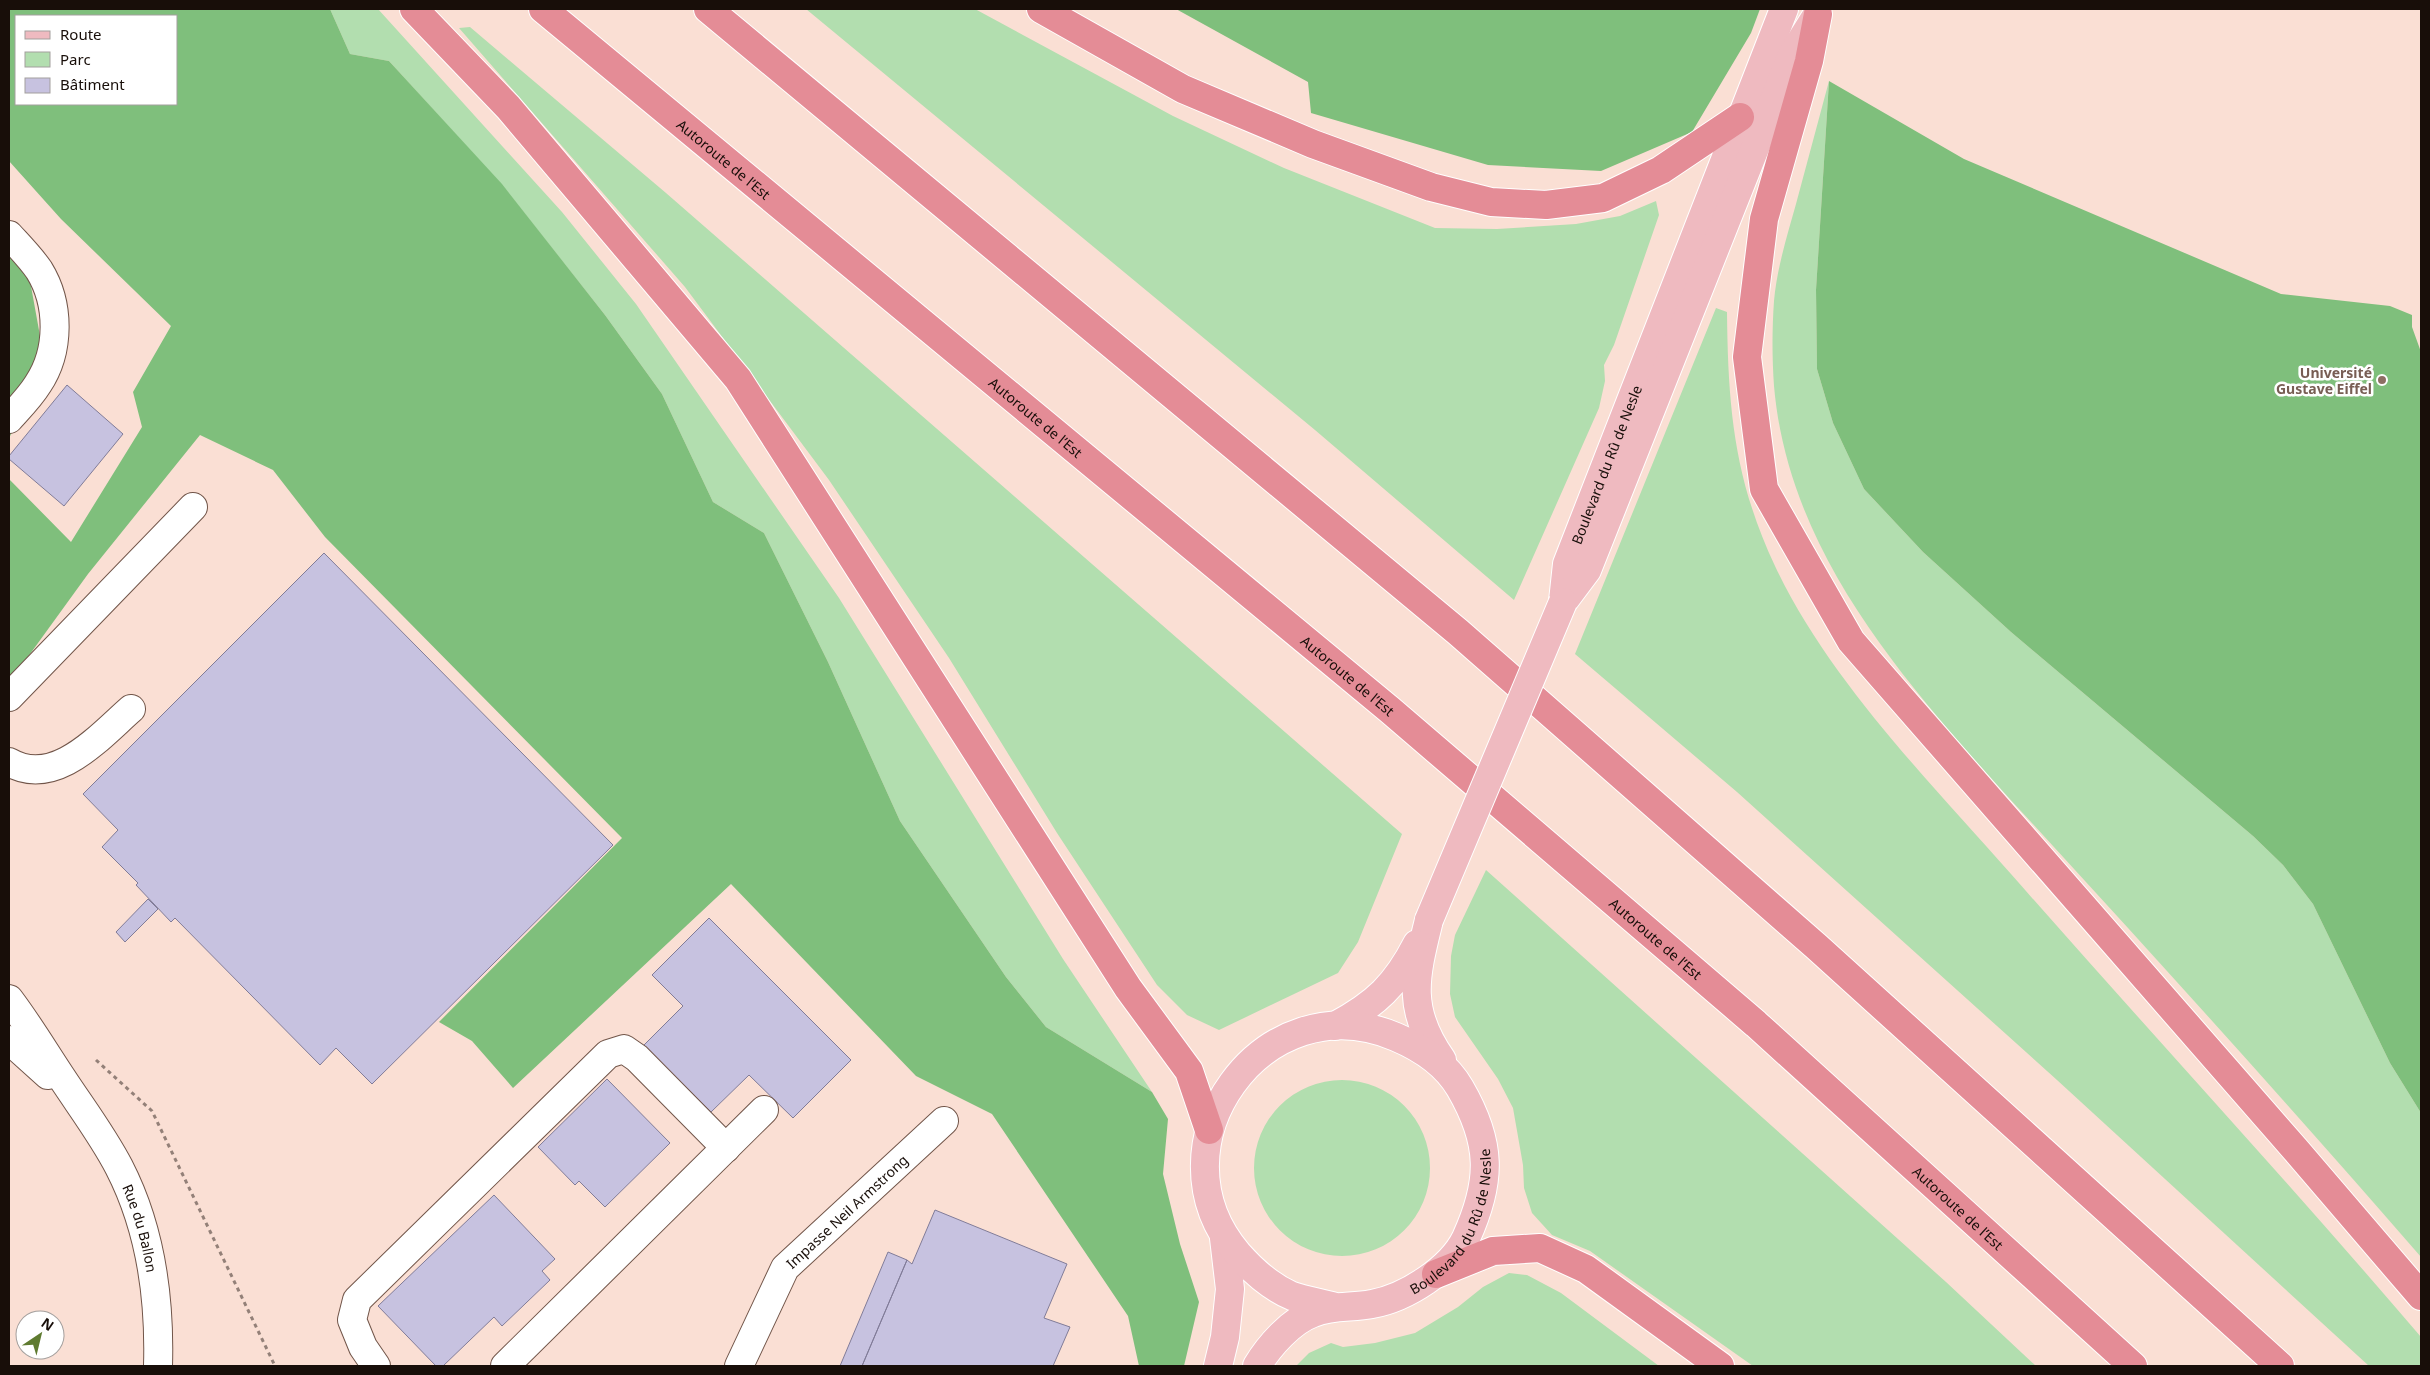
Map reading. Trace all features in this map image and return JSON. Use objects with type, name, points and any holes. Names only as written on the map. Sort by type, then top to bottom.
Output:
[{"type":"highway","points":[[414,9],[508,107],[738,379],[1128,988],[1190,1071],[1209,1130]]},
{"type":"highway","name":"Autoroute de l’Est","points":[[543,9],[1397,716],[1756,1024],[2133,1366]]},
{"type":"highway","points":[[708,9],[1458,632],[1817,947],[2280,1366]]},
{"type":"highway","points":[[1041,9],[1183,89],[1313,144],[1430,187],[1491,202],[1546,205],[1603,198],[1661,170],[1740,118]]},
{"type":"highway","points":[[1819,11],[1809,61],[1764,219],[1748,357],[1764,489],[1851,641],[2421,1296]]},
{"type":"highway","points":[[1436,1274],[1492,1251],[1540,1248],[1586,1269],[1720,1366]]},
{"type":"main road","name":"Boulevard du Rû de Nesle","points":[[1335,1026],[1358,1014],[1385,993],[1407,963],[1429,920],[1563,602],[1567,564],[1784,9]]},
{"type":"main road","points":[[1563,602],[1587,570],[1792,55],[1819,11]]},
{"type":"main road","name":"Boulevard du Rû de Nesle","points":[[1257,1366],[1289,1329],[1312,1313],[1336,1307],[1372,1304],[1406,1293],[1436,1274],[1464,1241],[1482,1201],[1486,1158],[1476,1116],[1431,1044],[1416,1007],[1418,966],[1429,920]]},
{"type":"main road","name":"Boulevard du Rû de Nesle","points":[[1218,1366],[1225,1336],[1230,1289],[1224,1238],[1210,1204],[1204,1168],[1209,1130],[1222,1098],[1242,1070],[1269,1048],[1301,1032],[1335,1026],[1380,1030],[1421,1048],[1454,1078]]},
{"type":"main road","name":"Boulevard du Rû de Nesle","points":[[1224,1238],[1254,1273],[1292,1296],[1336,1307]]},
{"type":"street","points":[[9,235],[39,271],[49,291],[54,314],[55,338],[50,361],[39,383],[9,419]]},
{"type":"street","points":[[9,697],[193,506]]},
{"type":"street","points":[[9,762],[29,768],[47,768],[62,764],[77,756],[132,709]]},
{"type":"street","name":"Rue du Ballon","points":[[9,999],[79,1103],[119,1167],[135,1203],[148,1244],[156,1296],[158,1366]]},
{"type":"street","name":"Rue du Ballon","points":[[9,1040],[79,1103]]},
{"type":"street","points":[[376,1366],[363,1347],[352,1320],[357,1300],[608,1054],[624,1049],[637,1058],[726,1148]]},
{"type":"street","points":[[505,1366],[764,1110]]},
{"type":"street","name":"Impasse Neil Armstrong","points":[[739,1366],[785,1268],[944,1121]]},
{"type":"path","points":[[95,1059],[152,1110],[274,1366]]},
{"type":"green space","points":[[9,9],[330,9],[350,54],[389,61],[502,184],[605,315],[662,394],[713,502],[764,533],[828,662],[900,821],[1006,977],[1046,1027],[1152,1092],[1168,1119],[1163,1174],[1180,1244],[1199,1302],[1184,1366],[1139,1366],[1128,1316],[992,1114],[916,1076],[731,884],[513,1088],[472,1041],[439,1022],[622,838],[325,537],[273,470],[200,435],[88,574],[9,683],[9,479],[71,542],[142,427],[133,392],[171,326],[61,219],[9,161]]},
{"type":"green space","points":[[330,9],[378,9],[562,212],[636,304],[839,598],[1063,959],[1152,1092],[1046,1027],[1006,977],[900,821],[828,662],[764,533],[713,502],[662,394],[605,315],[502,185],[389,61],[350,54]]},
{"type":"green space","points":[[806,9],[975,9],[1173,116],[1284,168],[1435,228],[1497,229],[1576,224],[1620,216],[1656,201],[1659,215],[1614,345],[1604,365],[1605,381],[1599,408],[1514,600],[1315,430]]},
{"type":"green space","points":[[1176,9],[1760,9],[1751,33],[1692,132],[1601,171],[1488,165],[1311,113],[1308,82]]},
{"type":"green space","points":[[470,27],[666,193],[1402,834],[1358,942],[1338,973],[1219,1030],[1187,1015],[1157,985],[1057,833],[949,658],[829,480],[685,287],[459,28]]},
{"type":"green space","points":[[1829,81],[1816,290],[1817,369],[1833,423],[1864,489],[1923,552],[2011,632],[2253,836],[2283,865],[2313,904],[2390,1063],[2421,1113],[2421,1257],[2239,1051],[1960,743],[1886,652],[1853,604],[1824,553],[1801,500],[1783,445],[1774,386],[1773,333],[1775,289],[1780,264]]},
{"type":"green space","points":[[1829,81],[1964,159],[2281,294],[2390,306],[2412,315],[2412,327],[2421,352],[2421,1113],[2390,1063],[2313,904],[2283,865],[2253,836],[2011,632],[1923,552],[1864,489],[1833,423],[1817,369],[1816,290]]},
{"type":"green space","points":[[9,245],[27,264],[46,369],[9,438]]},
{"type":"green space","points":[[1716,308],[1727,312],[1732,411],[1736,442],[1750,503],[1775,566],[1797,608],[1823,649],[1851,689],[1914,765],[2320,1220],[2421,1337],[2421,1366],[2369,1366],[2057,1080],[1737,792],[1575,654]]},
{"type":"green space","points":[[1486,870],[1946,1282],[2036,1366],[1753,1366],[1590,1251],[1552,1235],[1532,1213],[1524,1188],[1523,1165],[1513,1108],[1498,1079],[1455,1017],[1450,994],[1451,956],[1455,935]]},
{"type":"green space","points":[[1342,1080],[1376,1087],[1398,1100],[1410,1112],[1423,1134],[1430,1168],[1423,1202],[1410,1224],[1398,1236],[1376,1249],[1342,1256],[1308,1249],[1286,1236],[1274,1224],[1261,1202],[1254,1168],[1261,1134],[1274,1112],[1286,1100],[1308,1087]]},
{"type":"green space","points":[[1509,1273],[1527,1275],[1561,1293],[1659,1366],[1296,1366],[1309,1353],[1331,1343],[1343,1347],[1375,1343],[1415,1333],[1458,1307],[1483,1287]]},
{"type":"building","points":[[67,385],[123,434],[64,506],[9,459],[9,456]]},
{"type":"building","points":[[324,553],[613,845],[372,1084],[336,1048],[320,1065],[175,918],[171,922],[136,885],[138,883],[102,847],[118,830],[83,794]]},
{"type":"building","points":[[148,899],[158,909],[125,942],[116,932]]},
{"type":"building","points":[[709,918],[851,1060],[793,1118],[749,1075],[711,1112],[644,1045],[683,1006],[652,975]]},
{"type":"building","points":[[607,1079],[670,1143],[605,1207],[579,1181],[575,1185],[538,1147]]},
{"type":"building","points":[[494,1195],[555,1259],[542,1271],[550,1280],[502,1326],[494,1317],[443,1366],[436,1366],[378,1306]]},
{"type":"building","points":[[935,1210],[1067,1264],[1044,1318],[1070,1327],[1053,1366],[862,1366],[907,1260],[912,1264]]},
{"type":"building","points":[[888,1252],[907,1260],[862,1366],[840,1366]]},
{"type":"place","name":"Université Gustave Eiffel","points":[[2382,380]]}]
